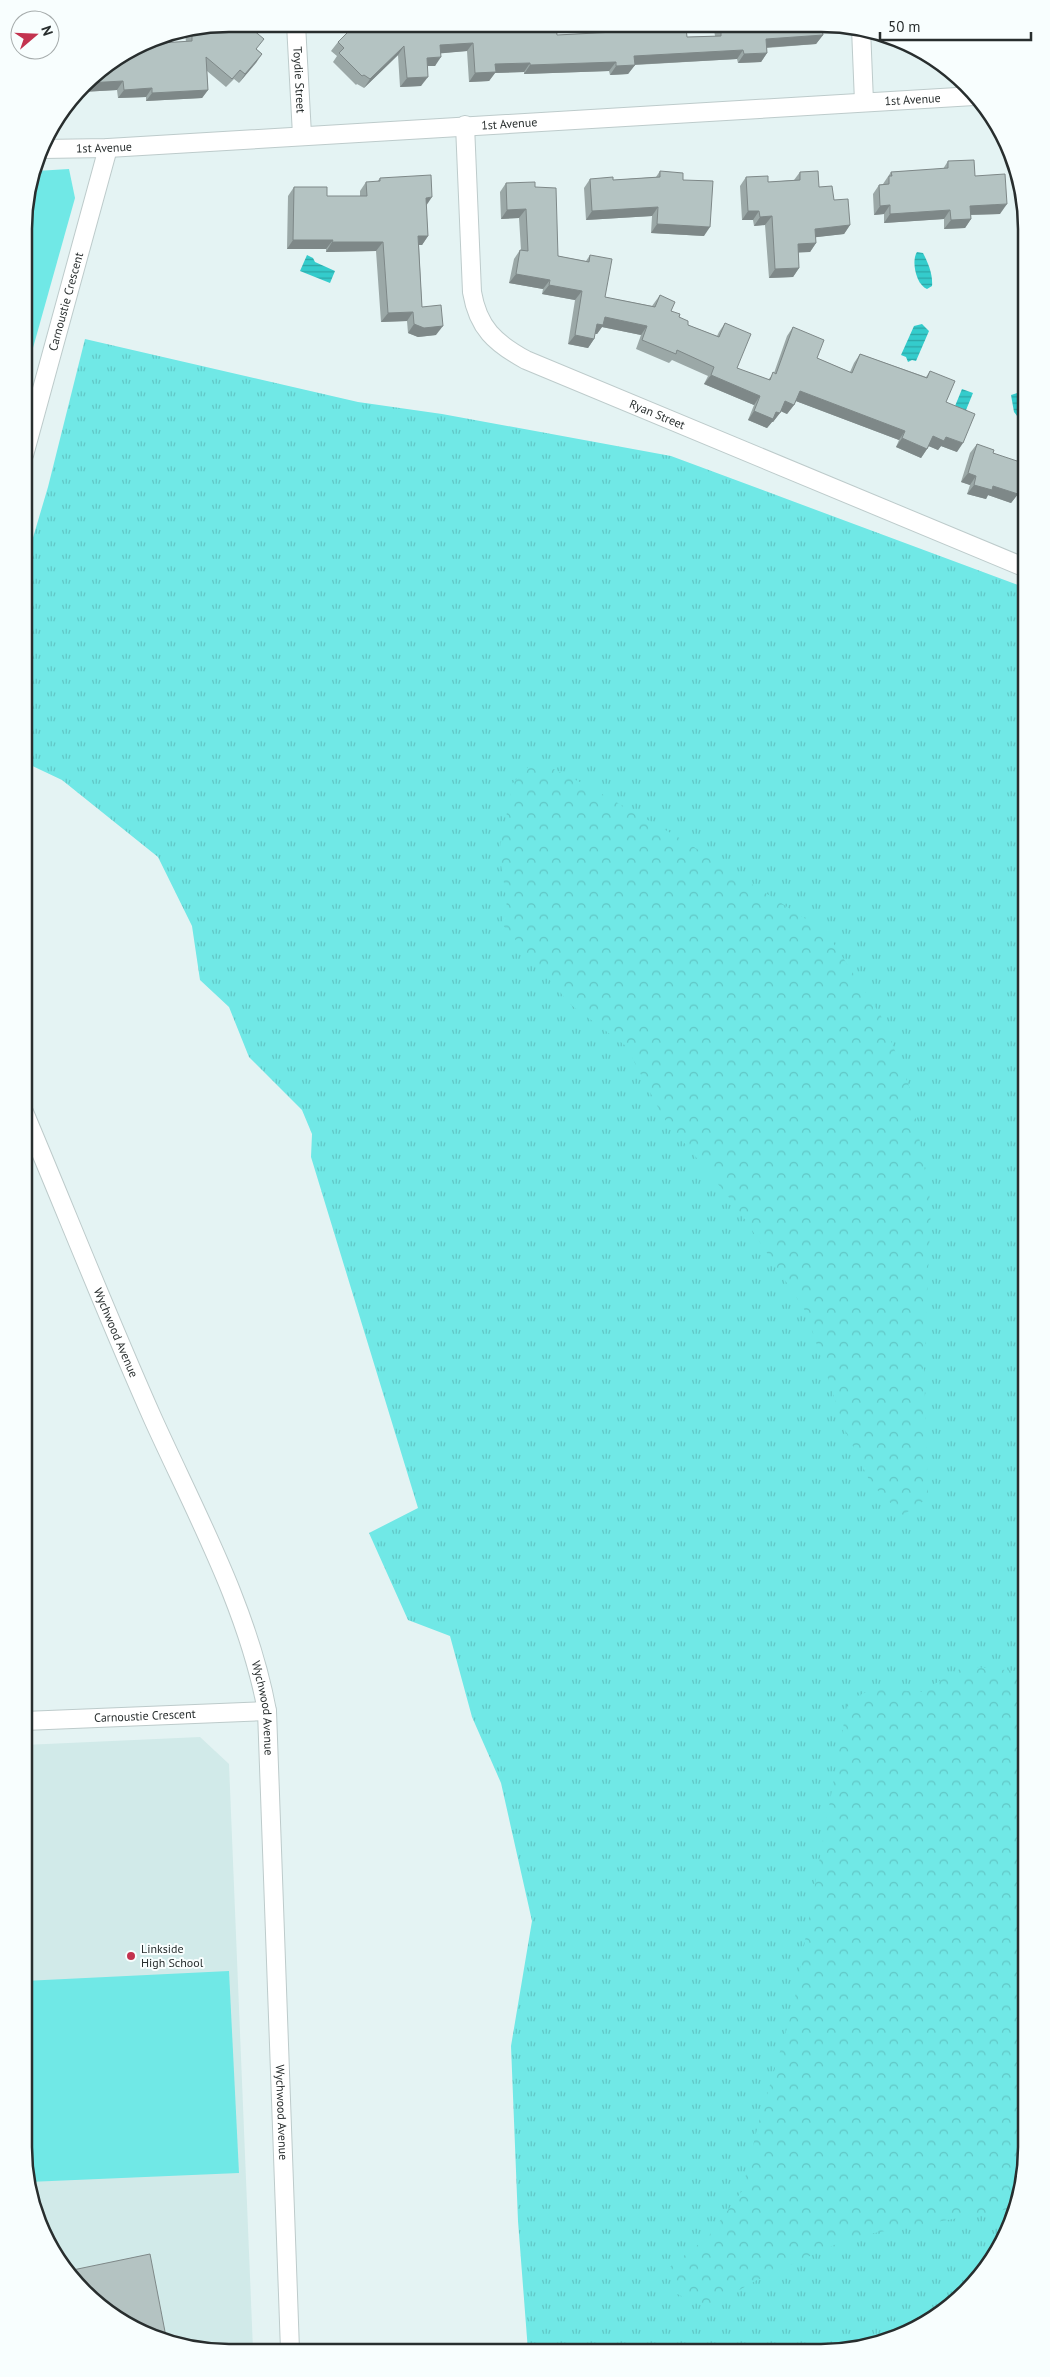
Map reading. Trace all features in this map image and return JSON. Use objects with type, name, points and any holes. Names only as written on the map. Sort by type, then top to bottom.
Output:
[{"type":"street","name":"Toydie Street","points":[[296,32],[302,135]]},
{"type":"street","points":[[861,37],[864,102]]},
{"type":"street","name":"1st Avenue","points":[[50,149],[108,148],[465,125],[966,96]]},
{"type":"street","name":"Ryan Street","points":[[465,125],[472,292],[478,314],[496,342],[526,360],[1018,565]]},
{"type":"street","name":"Carnoustie Crescent","points":[[32,426],[108,148]]},
{"type":"street","name":"Wychwood Avenue","points":[[32,1131],[136,1380],[241,1614],[261,1676],[267,1711],[290,2344]]},
{"type":"street","name":"Carnoustie Crescent","points":[[32,1721],[267,1711]]},
{"type":"shaded area","points":[[917,252],[923,253],[931,273],[932,286],[927,289],[923,287],[917,278],[914,261]]},
{"type":"shaded area","points":[[307,255],[313,258],[315,262],[335,271],[330,283],[300,271]]},
{"type":"shaded area","points":[[922,324],[929,331],[916,361],[908,362],[906,357],[901,355],[914,326]]},
{"type":"shaded area","points":[[962,389],[973,393],[964,415],[953,411]]},
{"type":"shaded area","points":[[1018,393],[1018,417],[1014,412],[1011,395]]},
{"type":"shaded area","name":"Linkside High School","points":[[200,1737],[229,1764],[253,2344],[217,2344],[191,2341],[154,2330],[131,2318],[100,2296],[81,2277],[59,2246],[47,2223],[36,2186],[32,2148],[32,1745]]},
{"type":"green space","points":[[69,169],[75,198],[32,351],[32,230],[36,191],[42,171]]},
{"type":"green space","points":[[85,339],[358,402],[442,414],[671,456],[1018,585],[1018,2148],[1014,2186],[1007,2211],[997,2235],[984,2257],[969,2277],[950,2296],[919,2318],[896,2330],[859,2341],[833,2344],[527,2344],[518,2221],[511,2046],[532,1921],[501,1783],[472,1717],[450,1636],[408,1620],[369,1533],[418,1508],[311,1157],[312,1134],[302,1110],[249,1057],[229,1007],[200,980],[192,926],[158,857],[62,780],[32,766],[32,541],[48,487]]},
{"type":"green space","points":[[535,760],[588,786],[683,840],[826,932],[881,1016],[911,1091],[931,1205],[924,1367],[928,1498],[903,1515],[871,1484],[845,1430],[806,1312],[736,1206],[663,1117],[626,1046],[571,1005],[502,924],[507,902],[499,852],[513,783]]},
{"type":"green space","points":[[965,1666],[1018,1671],[1018,2148],[1014,2186],[1008,2209],[852,2237],[755,2281],[708,2308],[675,2293],[667,2269],[708,2237],[742,2191],[758,2125],[793,2008],[848,1700],[876,1688],[921,1692]]},
{"type":"green space","points":[[229,1971],[239,2173],[35,2182],[32,2148],[32,1981]]},
{"type":"building","points":[[230,32],[256,32],[264,39],[256,49],[262,54],[245,74],[240,70],[232,79],[206,57],[208,90],[152,93],[152,88],[124,90],[123,81],[98,82],[120,66],[154,47],[167,43],[192,41],[192,36]]},
{"type":"building","points":[[348,32],[557,32],[557,35],[615,32],[686,32],[687,37],[721,36],[721,32],[820,32],[823,32],[823,35],[766,39],[767,53],[744,54],[743,50],[634,56],[635,65],[616,66],[616,62],[530,65],[530,63],[495,64],[496,72],[475,73],[473,43],[440,45],[441,57],[427,58],[428,77],[407,78],[404,46],[370,79],[364,75],[362,76],[339,53],[344,48],[338,42]]},
{"type":"building","points":[[974,160],[975,176],[1005,174],[1007,204],[970,206],[971,219],[951,220],[950,210],[890,214],[890,205],[880,206],[879,185],[889,184],[889,176],[892,176],[891,172],[948,168],[948,161]]},
{"type":"building","points":[[660,171],[683,173],[683,180],[713,181],[710,227],[657,224],[658,207],[592,211],[590,179],[613,177],[613,180],[660,177]]},
{"type":"building","points":[[818,171],[819,187],[832,186],[834,200],[848,199],[850,225],[815,229],[816,243],[798,244],[799,268],[775,269],[772,216],[760,217],[759,211],[748,211],[746,177],[768,176],[768,182],[800,180],[800,172]]},
{"type":"building","points":[[431,175],[432,197],[426,198],[428,236],[418,236],[422,307],[441,305],[443,326],[424,328],[414,324],[413,312],[388,313],[383,242],[293,240],[294,187],[327,187],[327,196],[367,196],[366,182],[380,181],[380,178]]},
{"type":"building","points":[[535,182],[535,187],[556,188],[558,256],[589,262],[590,255],[612,259],[605,297],[655,307],[660,295],[675,302],[671,311],[680,314],[679,317],[688,321],[688,325],[719,337],[725,323],[751,334],[737,368],[770,380],[773,372],[776,374],[793,327],[824,340],[817,358],[852,373],[860,354],[927,378],[930,371],[955,381],[946,402],[975,414],[963,443],[946,437],[944,441],[933,436],[927,449],[902,438],[905,431],[800,391],[794,405],[785,401],[780,413],[776,412],[773,419],[754,411],[760,396],[711,375],[714,367],[677,350],[676,354],[642,340],[647,326],[605,317],[603,325],[597,324],[594,339],[575,335],[582,291],[549,285],[550,280],[516,274],[520,250],[528,251],[526,209],[507,210],[506,183]]},
{"type":"building","points":[[977,444],[994,450],[993,453],[1018,461],[1018,494],[993,486],[992,490],[974,485],[976,476],[968,473]]},
{"type":"building","points":[[150,2254],[165,2334],[142,2324],[110,2304],[90,2287],[75,2270]]},
{"type":"place","name":"Linkside High School","points":[[131,1956]]}]
